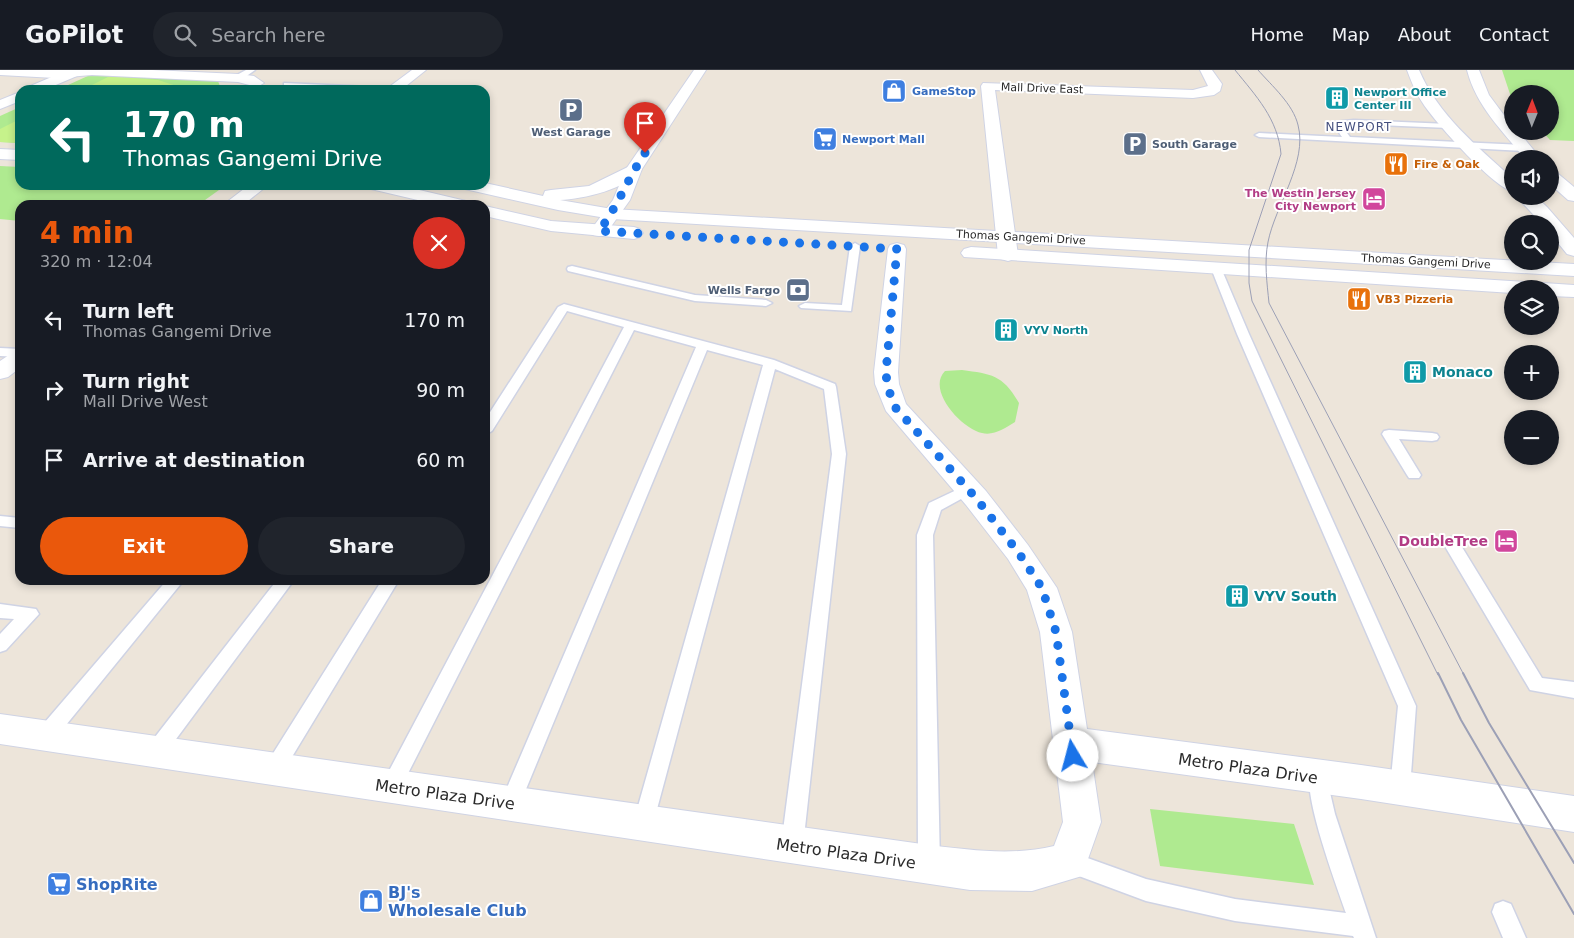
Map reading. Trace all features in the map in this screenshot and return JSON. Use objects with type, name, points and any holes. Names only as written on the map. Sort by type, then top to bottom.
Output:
[{"type":"street","points":[[399,85],[420,70]]},
{"type":"street","points":[[599,231],[612,214],[634,169],[700,70]]},
{"type":"street","name":"Mall Drive East","points":[[1008,256],[988,86],[1193,94],[1209,92],[1215,88],[1216,84],[1206,70]]},
{"type":"street","points":[[1413,70],[1426,97],[1449,126],[1504,179]]},
{"type":"street","points":[[1473,70],[1475,83],[1492,111],[1526,150]]},
{"type":"street","points":[[0,71],[55,74],[76,71],[181,72],[249,79],[257,83]]},
{"type":"street","points":[[44,85],[76,71]]},
{"type":"street","points":[[0,104],[15,98]]},
{"type":"street","points":[[0,154],[15,155]]},
{"type":"street","points":[[502,191],[556,195],[579,193],[609,185],[634,169]]},
{"type":"street","points":[[1559,183],[1574,196]]},
{"type":"street","name":"Thomas Gangemi Drive","points":[[490,189],[558,205],[612,214],[1574,270]]},
{"type":"street","points":[[239,200],[253,190]]},
{"type":"street","points":[[398,190],[439,200]]},
{"type":"street","points":[[1534,205],[1574,250]]},
{"type":"street","points":[[490,213],[551,226],[651,234]]},
{"type":"street","points":[[836,245],[884,248],[899,241],[967,240],[972,234]]},
{"type":"street","points":[[884,248],[886,372],[887,384],[894,406],[1018,552],[1042,588],[1056,632],[1082,822],[1068,862]]},
{"type":"street","name":"Thomas Gangemi Drive","points":[[952,252],[1574,290]]},
{"type":"street","points":[[0,372],[15,362]]},
{"type":"street","name":"Metro Plaza Drive","points":[[0,729],[929,865],[970,870],[1032,871],[1068,862]]},
{"type":"street","name":"Metro Plaza Drive","points":[[1071,743],[1400,788],[1473,799],[1513,808],[1574,814]]},
{"type":"lane","points":[[238,78],[251,70]]},
{"type":"lane","points":[[1348,140],[1337,124],[1354,122],[1449,126]]},
{"type":"lane","points":[[1259,136],[1468,145],[1506,150]]},
{"type":"lane","points":[[805,306],[847,309],[884,248]]},
{"type":"lane","points":[[1216,268],[1407,706],[1400,788]]},
{"type":"lane","points":[[572,269],[695,298],[766,304]]},
{"type":"lane","points":[[490,423],[564,306],[770,363],[830,387],[839,454],[792,846]]},
{"type":"lane","points":[[391,786],[631,324]]},
{"type":"lane","points":[[510,804],[703,344]]},
{"type":"lane","points":[[0,352],[15,353]]},
{"type":"lane","points":[[643,824],[770,363]]},
{"type":"lane","points":[[1414,474],[1389,434],[1432,437]]},
{"type":"lane","points":[[929,865],[925,535],[934,507],[967,490]]},
{"type":"lane","points":[[0,521],[15,522]]},
{"type":"lane","points":[[1452,543],[1536,686],[1574,690]]},
{"type":"lane","points":[[46,735],[172,585]]},
{"type":"lane","points":[[155,752],[282,585]]},
{"type":"lane","points":[[274,769],[388,585]]},
{"type":"lane","points":[[0,610],[30,614],[0,645]]},
{"type":"lane","points":[[1068,862],[1146,890],[1235,910],[1363,932],[1325,814],[1318,777]]},
{"type":"lane","points":[[1503,912],[1515,938]]},
{"type":"green space","points":[[1502,70],[1574,70],[1574,141],[1550,140],[1559,140],[1559,85],[1507,85]]},
{"type":"green space","points":[[90,75],[218,81],[220,85],[68,85]]},
{"type":"green space","points":[[110,76],[158,80],[174,85],[92,85]]},
{"type":"green space","points":[[15,109],[15,143],[0,142],[0,116]]},
{"type":"green space","points":[[15,122],[15,143],[0,142],[0,129]]},
{"type":"green space","points":[[0,166],[15,167],[15,190],[219,190],[205,200],[15,200],[15,220],[0,219]]},
{"type":"green space","points":[[962,370],[989,375],[1002,381],[1019,403],[1015,422],[999,431],[986,434],[974,430],[956,417],[943,398],[940,379],[945,371]]},
{"type":"green space","points":[[1150,809],[1294,824],[1314,885],[1160,866]]},
{"type":"tram line","points":[[1235,70],[1271,119],[1276,130],[1281,154],[1249,250],[1249,283],[1252,301],[1438,675]]},
{"type":"tram line","points":[[1258,70],[1292,110],[1298,125],[1300,139],[1295,169],[1268,242],[1266,265],[1269,303],[1464,675]]},
{"type":"tram line","points":[[1438,673],[1461,720],[1574,914]]},
{"type":"tram line","points":[[1463,673],[1489,723],[1574,863]]},
{"type":"place","name":"GameStop","points":[[894,91]]},
{"type":"place","name":"Newport Office Center III","points":[[1337,98]]},
{"type":"place","name":"West Garage","points":[[571,110]]},
{"type":"place","name":"Newport Mall","points":[[825,139]]},
{"type":"place","name":"South Garage","points":[[1135,144]]},
{"type":"place","name":"Fire & Oak","points":[[1396,164]]},
{"type":"place","name":"The Westin Jersey City Newport","points":[[1374,199]]},
{"type":"place","name":"Wells Fargo","points":[[798,290]]},
{"type":"place","name":"VB3 Pizzeria","points":[[1359,299]]},
{"type":"place","name":"VYV North","points":[[1006,330]]},
{"type":"place","name":"Monaco","points":[[1415,372]]},
{"type":"place","name":"DoubleTree","points":[[1506,541]]},
{"type":"place","name":"VYV South","points":[[1237,596]]},
{"type":"place","name":"ShopRite","points":[[59,884]]},
{"type":"place","name":"BJ's Wholesale Club","points":[[371,901]]},
{"type":"district","name":"NEWPORT","points":[[1359,127]]},
{"type":"route","points":[[645,153],[634,169],[621,200],[599,231],[897,249],[886,372],[887,384],[894,406],[922,440],[976,498],[1018,552],[1042,588],[1056,632],[1073,756]]}]
